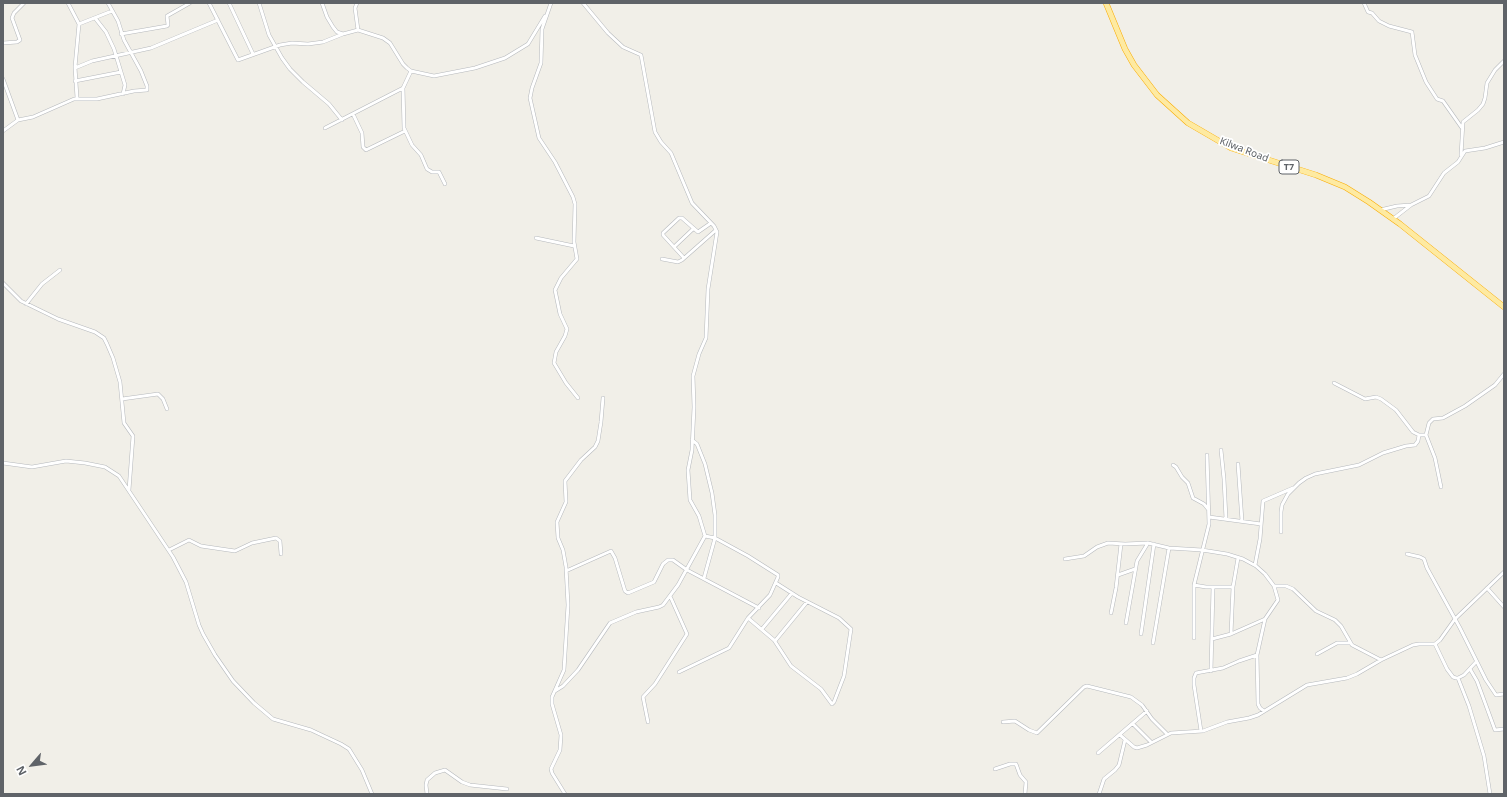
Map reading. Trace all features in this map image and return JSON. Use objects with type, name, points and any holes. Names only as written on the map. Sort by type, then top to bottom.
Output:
[{"type":"highway","name":"Kilwa Road","points":[[1106,3],[1125,49],[1134,65],[1157,95],[1188,123],[1231,148],[1316,175],[1345,187],[1393,219],[1504,307]]},
{"type":"street","points":[[3,44],[17,42],[20,40],[12,18],[14,13],[24,3]]},
{"type":"street","points":[[68,3],[79,24],[75,68],[77,98]]},
{"type":"street","points":[[3,131],[18,120],[32,117],[77,98],[90,100],[146,90],[148,88],[141,71],[121,34],[118,21],[108,3]]},
{"type":"street","points":[[121,34],[167,26],[168,16],[190,3]]},
{"type":"street","points":[[209,3],[238,60],[275,46],[292,43],[308,44],[323,42],[358,30],[383,38],[390,43],[403,64],[411,71],[430,75],[438,75],[484,66],[505,58],[528,44],[546,15]]},
{"type":"street","points":[[229,3],[253,54]]},
{"type":"street","points":[[259,3],[269,35],[290,69],[329,104],[342,120]]},
{"type":"street","points":[[322,3],[327,17],[333,27],[337,32],[343,34]]},
{"type":"street","points":[[357,3],[355,8],[358,30]]},
{"type":"street","points":[[551,3],[541,32],[542,62],[532,88],[530,98],[539,138],[555,162],[574,201],[574,246],[577,260],[562,276],[555,290],[560,314],[567,329],[565,336],[556,352],[554,363],[566,383],[578,398]]},
{"type":"street","points":[[555,691],[563,686],[578,670],[610,623],[636,612],[661,607],[687,570],[706,536],[699,516],[690,498],[688,470],[692,440],[694,374],[699,354],[706,338],[708,289],[717,238],[716,230],[693,204],[671,153],[661,142],[655,132],[641,55],[623,47],[611,36],[583,3]]},
{"type":"street","points":[[1364,3],[1368,12],[1373,14],[1379,21],[1389,26],[1412,32],[1415,55],[1426,82],[1437,99],[1443,102],[1462,128]]},
{"type":"street","points":[[79,24],[112,11]]},
{"type":"street","points":[[95,18],[106,32],[116,56],[125,85],[123,94]]},
{"type":"street","points":[[75,68],[92,61],[131,54],[158,46],[218,20]]},
{"type":"street","points":[[1461,157],[1462,128],[1464,121],[1478,110],[1482,104],[1485,99],[1487,83],[1495,70],[1504,61]]},
{"type":"street","points":[[411,71],[403,88],[403,124],[405,131],[428,169],[432,172],[439,172],[445,184]]},
{"type":"street","points":[[75,81],[121,72]]},
{"type":"street","points":[[3,79],[18,120]]},
{"type":"street","points":[[325,128],[403,88]]},
{"type":"street","points":[[353,114],[362,133],[363,147],[367,150],[405,131]]},
{"type":"street","points":[[1393,219],[1411,205],[1429,196],[1444,173],[1458,162],[1467,150],[1485,148],[1504,142]]},
{"type":"street","points":[[1380,210],[1397,206],[1411,205]]},
{"type":"street","points":[[684,258],[663,235],[666,229],[679,218],[682,218],[698,232],[711,223]]},
{"type":"street","points":[[674,247],[693,228]]},
{"type":"street","points":[[662,259],[678,262],[716,230]]},
{"type":"street","points":[[536,238],[574,246]]},
{"type":"street","points":[[26,304],[42,284],[60,270]]},
{"type":"street","points":[[3,283],[17,298],[26,304],[64,321],[100,334],[107,344],[120,382],[124,423],[133,436],[129,492]]},
{"type":"street","points":[[1441,487],[1434,458],[1426,435],[1427,428],[1431,420],[1443,418],[1465,406],[1495,385],[1504,374]]},
{"type":"street","points":[[1334,383],[1365,399],[1376,396],[1386,401],[1396,410],[1413,432],[1419,435],[1426,435]]},
{"type":"street","points":[[122,399],[158,394],[163,399],[167,409]]},
{"type":"street","points":[[565,794],[552,774],[551,769],[560,750],[561,735],[552,704],[552,697],[564,670],[568,605],[566,571],[563,550],[558,540],[557,520],[566,502],[565,482],[574,469],[596,445],[601,422],[603,398]]},
{"type":"street","points":[[1254,565],[1260,539],[1263,501],[1294,487],[1306,478],[1315,474],[1359,465],[1383,453],[1406,446],[1415,445],[1418,441],[1419,435]]},
{"type":"street","points":[[692,440],[696,442],[700,450],[712,492],[715,515],[715,538],[704,578]]},
{"type":"street","points":[[1221,450],[1226,519]]},
{"type":"street","points":[[1194,638],[1194,585],[1209,524],[1207,455]]},
{"type":"street","points":[[3,463],[32,467],[66,461],[98,465],[113,471],[119,476],[169,550],[186,582],[201,630],[215,655],[234,681],[254,703],[273,719],[311,730],[341,744],[348,749],[362,770],[372,794]]},
{"type":"street","points":[[1238,464],[1242,521]]},
{"type":"street","points":[[1173,465],[1176,467],[1181,476],[1188,482],[1193,498],[1204,504],[1209,510]]},
{"type":"street","points":[[1281,532],[1282,505],[1294,487]]},
{"type":"street","points":[[1209,517],[1261,524]]},
{"type":"street","points":[[679,672],[728,649],[748,618],[770,595],[778,575],[715,538],[706,536]]},
{"type":"street","points":[[169,550],[189,540],[205,547],[235,551],[252,543],[276,538],[280,541],[281,554]]},
{"type":"street","points":[[1126,623],[1135,569],[1139,555],[1148,543]]},
{"type":"street","points":[[1065,559],[1084,556],[1104,544],[1148,543],[1169,548],[1202,550],[1227,554],[1254,565],[1265,574],[1274,586],[1278,600],[1265,619],[1257,655],[1258,704],[1264,711]]},
{"type":"street","points":[[1111,613],[1118,575],[1121,544]]},
{"type":"street","points":[[1141,634],[1154,544]]},
{"type":"street","points":[[1153,643],[1169,548]]},
{"type":"street","points":[[566,571],[611,551],[614,554],[622,585],[627,593],[654,582],[662,566],[668,560],[672,560],[687,570],[759,608]]},
{"type":"street","points":[[1407,554],[1424,559],[1427,568],[1455,619],[1476,662],[1494,693],[1500,696],[1504,694]]},
{"type":"street","points":[[1230,634],[1233,587],[1238,558]]},
{"type":"street","points":[[1118,575],[1135,569]]},
{"type":"street","points":[[1120,735],[1134,747],[1141,747],[1167,734],[1180,731],[1201,731],[1227,722],[1253,717],[1307,685],[1352,676],[1364,671],[1380,660],[1413,645],[1435,644],[1440,640],[1455,619],[1504,572]]},
{"type":"street","points":[[748,618],[775,641],[791,666],[821,689],[832,704],[836,699],[842,684],[852,630],[839,618],[807,602],[776,583]]},
{"type":"street","points":[[1194,585],[1233,587]]},
{"type":"street","points":[[1274,586],[1286,586],[1293,590],[1316,611],[1335,620],[1341,626],[1350,644]]},
{"type":"street","points":[[1211,671],[1213,587]]},
{"type":"street","points":[[1487,588],[1504,607]]},
{"type":"street","points":[[762,629],[792,593]]},
{"type":"street","points":[[648,722],[643,697],[655,684],[687,634],[670,596]]},
{"type":"street","points":[[775,641],[807,602]]},
{"type":"street","points":[[1212,638],[1230,634],[1265,619]]},
{"type":"street","points":[[1317,654],[1337,643],[1350,644],[1380,660]]},
{"type":"street","points":[[1435,644],[1447,669],[1453,677],[1458,678]]},
{"type":"street","points":[[1201,731],[1195,695],[1194,678],[1198,672],[1211,671],[1257,655]]},
{"type":"street","points":[[1458,678],[1470,669],[1476,662]]},
{"type":"street","points":[[1470,669],[1477,681],[1496,730],[1504,729]]},
{"type":"street","points":[[1458,678],[1481,744],[1490,794]]},
{"type":"street","points":[[1003,722],[1015,721],[1037,733],[1085,686],[1132,697],[1142,705],[1167,734]]},
{"type":"street","points":[[1098,753],[1147,711]]},
{"type":"street","points":[[1133,724],[1151,742]]},
{"type":"street","points":[[1099,794],[1104,779],[1119,765],[1125,740]]},
{"type":"street","points":[[995,769],[1014,763],[1016,764],[1020,774],[1026,782],[1025,794]]},
{"type":"street","points":[[427,794],[427,780],[442,770],[445,770],[462,782],[507,789]]}]
